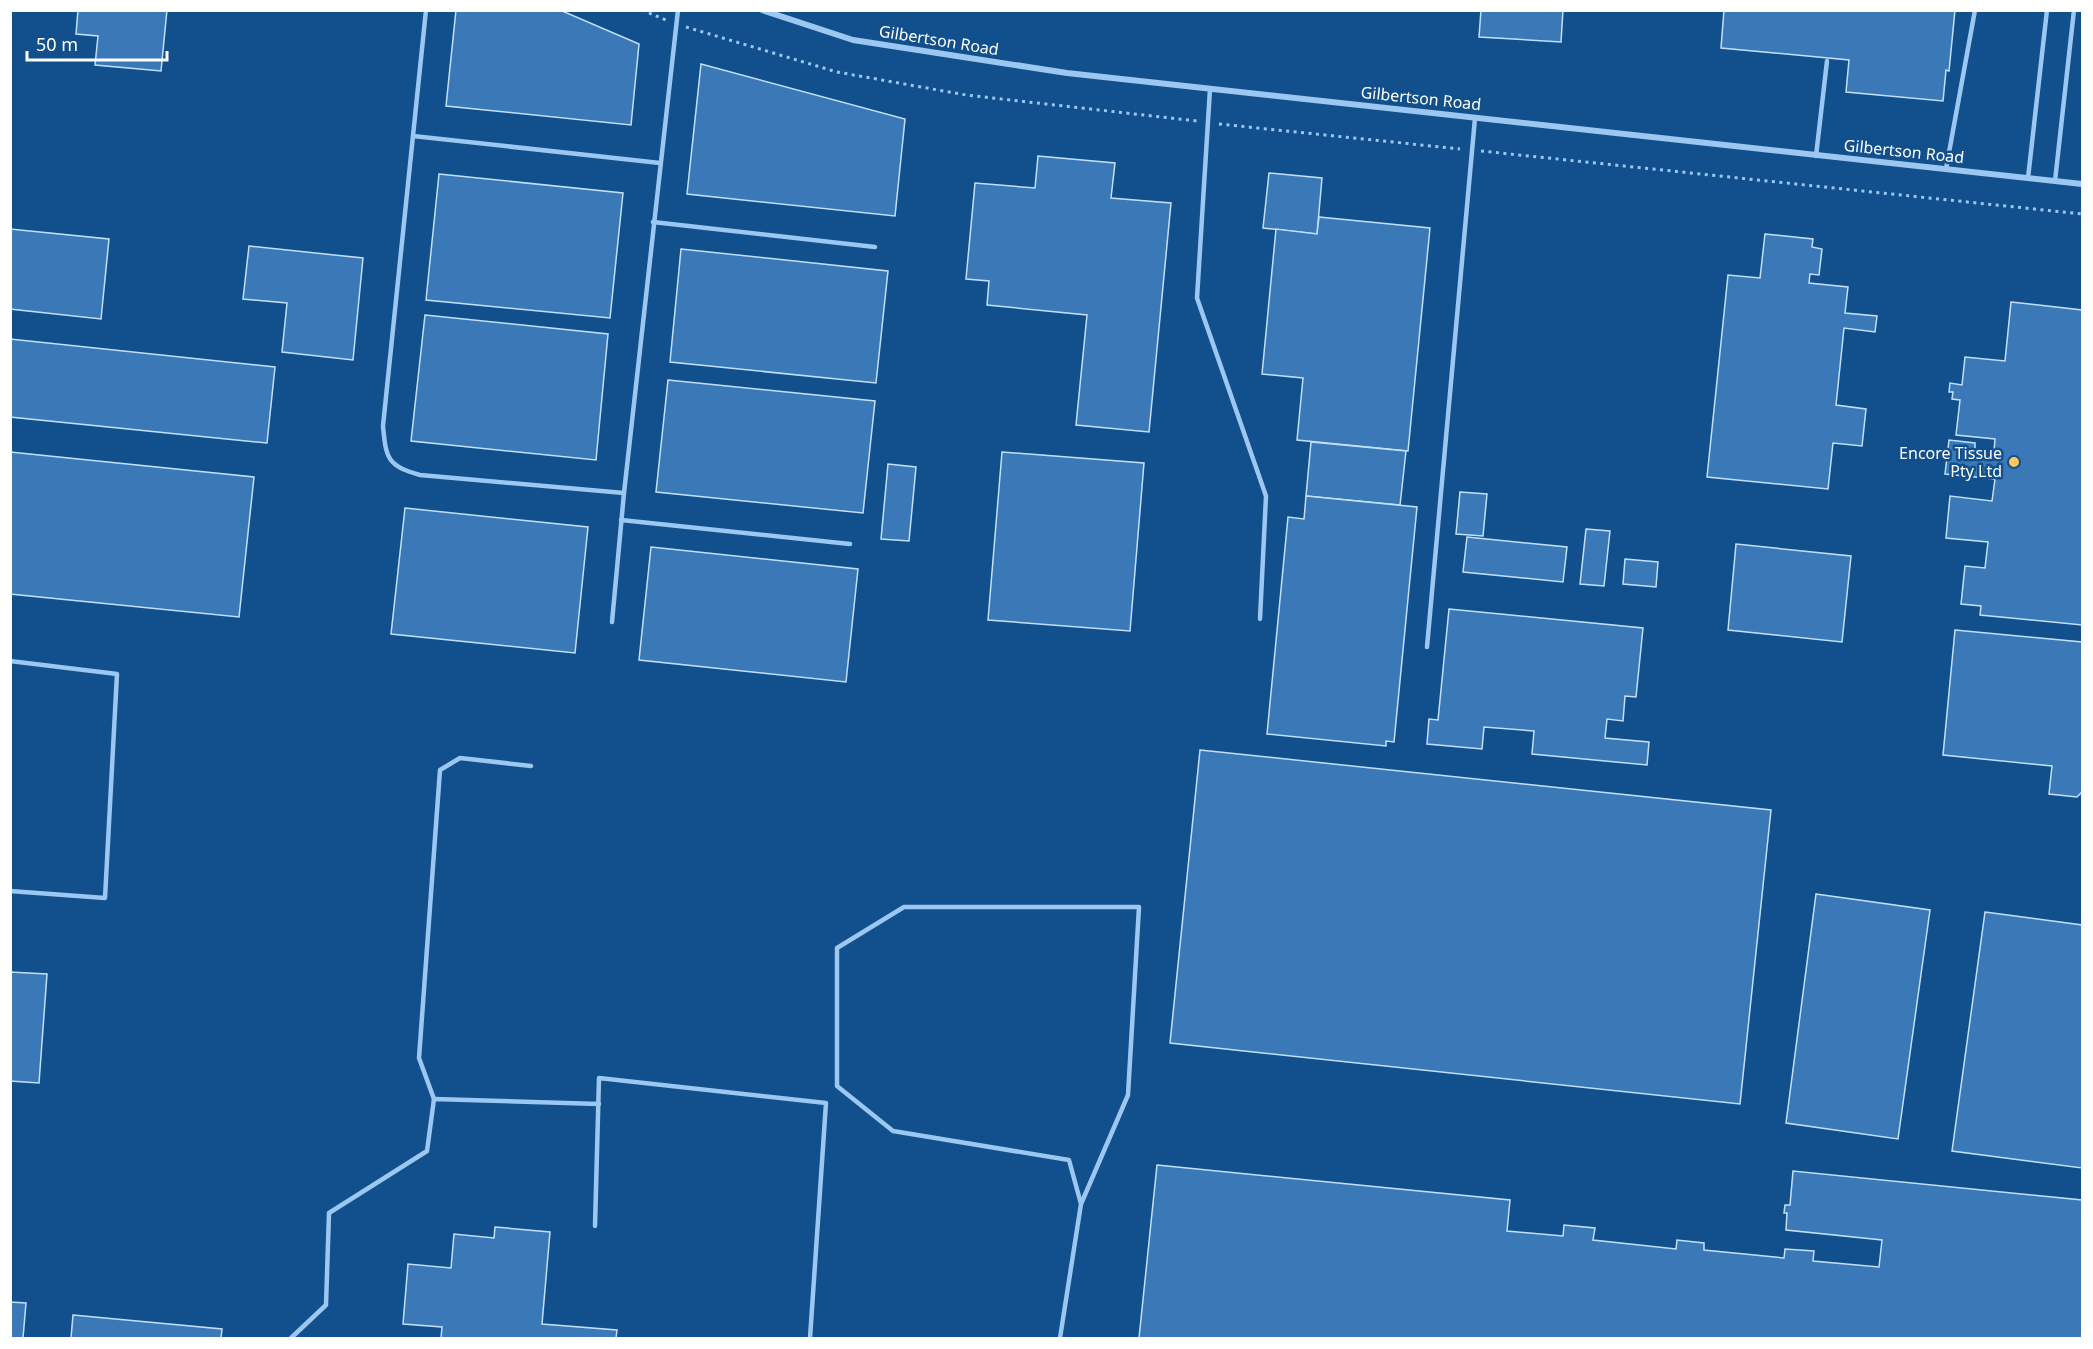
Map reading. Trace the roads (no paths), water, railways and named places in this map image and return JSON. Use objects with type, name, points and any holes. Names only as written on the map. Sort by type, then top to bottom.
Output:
[{"type":"street","name":"Gilbertson Road","points":[[762,10],[853,40],[1067,73],[2082,184]]},
{"type":"lane","points":[[426,10],[383,426],[385,453],[398,469],[420,475],[624,493]]},
{"type":"lane","points":[[612,622],[621,520],[678,10]]},
{"type":"lane","points":[[1946,169],[1975,10]]},
{"type":"lane","points":[[2028,178],[2047,10]]},
{"type":"lane","points":[[2055,181],[2074,10]]},
{"type":"lane","points":[[1816,156],[1827,61]]},
{"type":"lane","points":[[1210,88],[1197,298],[1266,496],[1260,619]]},
{"type":"lane","points":[[1427,647],[1475,118]]},
{"type":"lane","points":[[413,136],[660,163]]},
{"type":"lane","points":[[654,222],[875,248]]},
{"type":"lane","points":[[621,520],[850,544]]},
{"type":"lane","points":[[10,661],[117,674],[105,898],[10,891]]},
{"type":"lane","points":[[291,1338],[326,1305],[329,1213],[427,1151],[435,1099],[419,1058],[440,771],[460,758],[531,766]]},
{"type":"lane","points":[[1060,1338],[1081,1204],[1128,1095],[1139,907],[904,907],[837,948],[837,1086],[893,1131],[1069,1160],[1081,1204]]},
{"type":"lane","points":[[596,1226],[599,1078],[826,1103],[810,1338]]},
{"type":"lane","points":[[435,1099],[599,1104]]},
{"type":"place","name":"Encore Tissue Pty Ltd","points":[[2014,462]]}]
